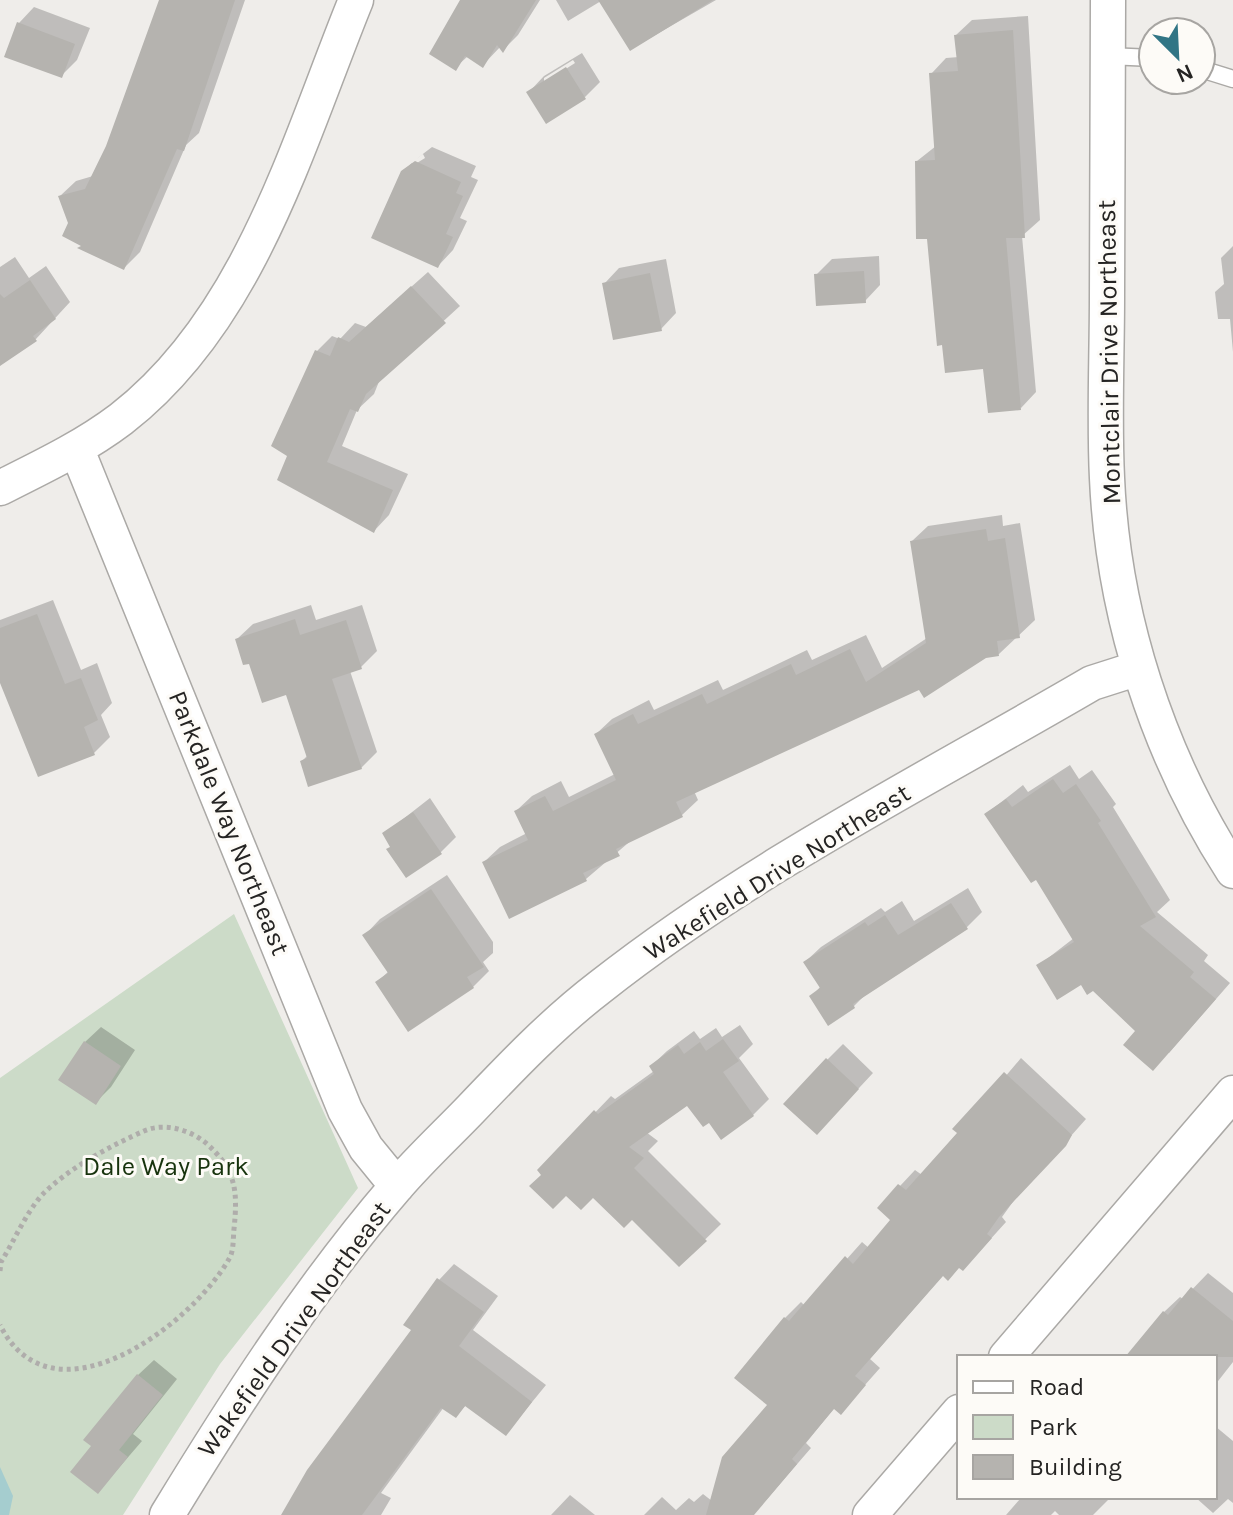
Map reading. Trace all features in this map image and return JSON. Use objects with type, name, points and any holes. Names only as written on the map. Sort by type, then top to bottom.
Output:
[{"type":"street","points":[[0,488],[77,450],[123,417],[170,374],[219,312],[241,276],[265,225],[356,0]]},
{"type":"street","name":"Montclair Drive Northeast","points":[[1108,0],[1107,479],[1118,575],[1139,668],[1170,755],[1210,835],[1233,871]]},
{"type":"street","name":"Parkdale Way Northeast","points":[[77,450],[345,1110],[366,1148],[397,1186]]},
{"type":"street","name":"Wakefield Drive Northeast","points":[[167,1515],[236,1404],[324,1279],[397,1186],[530,1047],[598,988],[670,934],[753,881],[1092,683],[1139,668]]},
{"type":"street","points":[[1008,1355],[1233,1093]]},
{"type":"street","points":[[870,1515],[957,1414]]},
{"type":"lane","points":[[1108,56],[1137,57]]},
{"type":"path","points":[[0,1271],[1,1262],[42,1195],[109,1146],[153,1127],[192,1131],[222,1158],[238,1192],[231,1257],[183,1318],[113,1362],[70,1369],[44,1368],[10,1344],[0,1325]]},
{"type":"green space","name":"Dale Way Park","points":[[234,914],[358,1188],[220,1364],[123,1515],[0,1515],[0,1078]]},
{"type":"water","points":[[0,1467],[13,1496],[9,1515],[0,1515]]},
{"type":"building","points":[[159,0],[235,0],[184,151],[177,149],[124,270],[77,248],[81,246],[62,236],[68,223],[58,196],[85,189],[106,146]]},
{"type":"building","points":[[460,0],[536,0],[503,53],[497,45],[483,68],[465,56],[456,71],[429,54]]},
{"type":"building","points":[[598,0],[713,0],[630,51]]},
{"type":"building","points":[[17,22],[75,44],[62,78],[4,57]]},
{"type":"building","points":[[1013,30],[1025,238],[1006,238],[1021,410],[988,413],[983,369],[945,373],[942,345],[937,346],[927,239],[916,239],[915,161],[935,160],[929,73],[958,71],[954,35]]},
{"type":"building","points":[[566,67],[586,99],[546,124],[526,92]]},
{"type":"building","points":[[415,161],[461,182],[456,193],[463,196],[446,234],[453,237],[438,268],[371,238],[401,171]]},
{"type":"building","points":[[864,271],[866,303],[816,306],[814,274]]},
{"type":"building","points":[[650,273],[662,331],[613,340],[602,283]]},
{"type":"building","points":[[30,280],[56,319],[33,336],[37,341],[0,366],[0,294],[4,298]]},
{"type":"building","points":[[411,286],[446,323],[366,394],[358,412],[350,409],[327,462],[393,490],[374,533],[277,480],[287,456],[271,446],[315,350],[330,356],[338,337],[349,342]]},
{"type":"building","points":[[986,529],[988,541],[1005,538],[1020,638],[997,641],[999,656],[986,658],[924,698],[919,690],[676,802],[683,817],[616,849],[620,856],[583,873],[587,881],[509,919],[482,862],[528,840],[514,811],[545,796],[553,811],[616,780],[594,734],[633,714],[638,724],[702,694],[707,704],[791,664],[796,675],[850,649],[866,682],[926,643],[910,541]]},
{"type":"building","points":[[37,614],[65,684],[81,678],[98,720],[84,727],[95,755],[38,777],[0,683],[0,628]]},
{"type":"building","points":[[295,619],[300,635],[346,620],[362,669],[332,679],[362,769],[308,787],[300,761],[307,758],[286,695],[262,703],[249,664],[243,665],[235,639]]},
{"type":"building","points":[[1053,779],[1063,793],[1076,784],[1101,821],[1098,823],[1156,917],[1140,926],[1194,972],[1190,977],[1216,999],[1153,1071],[1123,1045],[1135,1031],[1093,991],[1087,995],[1081,985],[1057,1000],[1036,965],[1074,942],[1036,880],[1031,883],[984,814],[1006,799],[1012,807]]},
{"type":"building","points":[[413,812],[442,854],[406,878],[386,849],[390,847],[382,833]]},
{"type":"building","points":[[431,889],[484,967],[467,977],[474,988],[408,1032],[375,982],[388,973],[362,935]]},
{"type":"building","points":[[951,903],[968,929],[853,1004],[855,1008],[828,1026],[809,996],[820,988],[803,962],[865,922],[868,926],[885,915],[898,935]]},
{"type":"building","points":[[723,1039],[739,1061],[723,1072],[754,1116],[721,1140],[709,1123],[703,1127],[687,1106],[629,1147],[644,1158],[634,1168],[707,1241],[679,1267],[632,1220],[624,1228],[593,1198],[581,1210],[566,1196],[553,1209],[529,1186],[541,1175],[537,1170],[594,1110],[598,1114],[654,1074],[649,1066],[678,1045],[684,1054],[700,1042],[706,1051]]},
{"type":"building","points":[[84,1041],[121,1066],[96,1105],[58,1080]]},
{"type":"building","points":[[826,1058],[859,1089],[817,1135],[783,1104]]},
{"type":"building","points":[[1004,1072],[1072,1135],[1066,1146],[999,1217],[987,1234],[992,1238],[963,1271],[959,1268],[948,1281],[943,1276],[855,1376],[866,1385],[841,1415],[834,1409],[792,1459],[797,1464],[754,1515],[706,1515],[722,1457],[767,1405],[734,1378],[784,1317],[789,1321],[845,1256],[853,1264],[890,1220],[877,1208],[898,1184],[906,1190],[957,1133],[952,1129]]},
{"type":"building","points":[[437,1278],[484,1312],[459,1346],[532,1402],[506,1436],[465,1406],[456,1418],[441,1408],[362,1515],[281,1515],[307,1470],[411,1330],[403,1325]]},
{"type":"building","points":[[1191,1287],[1233,1321],[1233,1357],[1127,1355],[1163,1311],[1168,1315]]},
{"type":"building","points":[[137,1374],[163,1395],[119,1450],[128,1457],[98,1494],[70,1472],[91,1446],[83,1440]]}]
